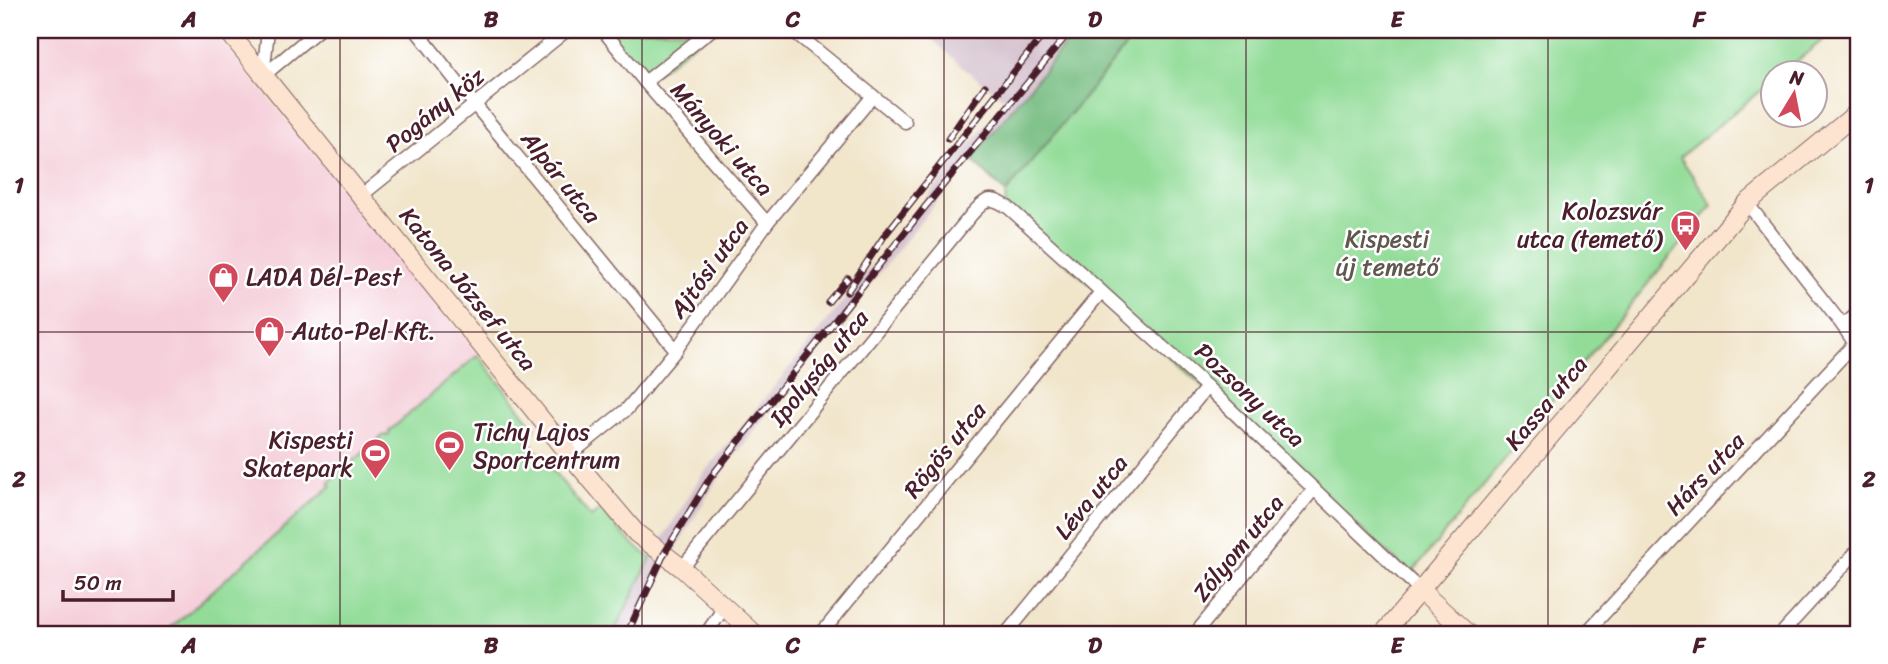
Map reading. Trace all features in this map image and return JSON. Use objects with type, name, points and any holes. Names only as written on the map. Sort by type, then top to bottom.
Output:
[{"type":"street","name":"Katona József utca","points":[[227,30],[636,533],[682,568],[754,634]]},
{"type":"street","points":[[263,76],[268,30]]},
{"type":"street","points":[[263,76],[318,30]]},
{"type":"street","name":"Alpár utca","points":[[416,30],[676,350]]},
{"type":"street","name":"Pogány köz","points":[[362,195],[567,30]]},
{"type":"street","name":"Mányoki utca","points":[[603,30],[767,223]]},
{"type":"street","points":[[645,82],[711,30]]},
{"type":"street","points":[[792,30],[905,122]]},
{"type":"street","name":"Ajtósi utca","points":[[570,455],[627,409],[676,350],[767,223],[873,96]]},
{"type":"street","name":"Kassa utca","points":[[1383,634],[1747,203],[1858,112]]},
{"type":"street","name":"Pozsony utca","points":[[992,199],[1009,208],[1207,387],[1468,634]]},
{"type":"street","name":"Ipolyság utca","points":[[682,568],[972,214],[985,201],[992,199]]},
{"type":"street","points":[[1747,203],[1857,345]]},
{"type":"street","name":"Rögös utca","points":[[821,634],[1101,292]]},
{"type":"street","points":[[1843,326],[1858,313]]},
{"type":"street","name":"Hárs utca","points":[[1585,634],[1857,345]]},
{"type":"street","name":"Léva utca","points":[[1006,634],[1207,387]]},
{"type":"street","name":"Zólyom utca","points":[[1195,634],[1314,489]]},
{"type":"street","points":[[1781,634],[1858,550]]},
{"type":"street","points":[[706,634],[726,606]]},
{"type":"shaded area","points":[[30,30],[213,30],[478,355],[164,634],[30,634]]},
{"type":"shaded area","points":[[922,30],[1077,30],[929,211],[715,483],[664,569],[634,634],[613,634],[651,558],[700,478],[1006,100],[966,70]]},
{"type":"green space","points":[[603,30],[711,30],[645,82]]},
{"type":"green space","points":[[1077,30],[1139,30],[1006,193],[971,159]]},
{"type":"green space","name":"Kispesti új temető","points":[[1139,30],[1835,30],[1798,60],[1758,60],[1758,93],[1680,157],[1712,205],[1411,574],[1005,208],[1006,193]]},
{"type":"green space","name":"Tichy Lajos Sportcentrum","points":[[478,355],[535,428],[525,437],[591,517],[601,509],[624,536],[651,558],[613,634],[164,634],[331,486],[329,482],[384,435],[390,433],[389,431]]},
{"type":"railway","points":[[847,292],[885,235],[1047,30]]},
{"type":"railway","points":[[627,634],[664,554],[710,478],[925,207],[1071,30]]},
{"type":"railway","points":[[948,139],[985,86]]},
{"type":"railway","points":[[828,302],[848,278]]},
{"type":"place","name":"Kolozsvár utca (temető)","points":[[1685,252]]},
{"type":"place","name":"LADA Dél-Pest","points":[[223,304]]},
{"type":"place","name":"Auto-Pel Kft.","points":[[269,358]]},
{"type":"place","name":"Tichy Lajos Sportcentrum","points":[[450,473]]},
{"type":"place","name":"Kispesti Skatepark","points":[[376,481]]}]
